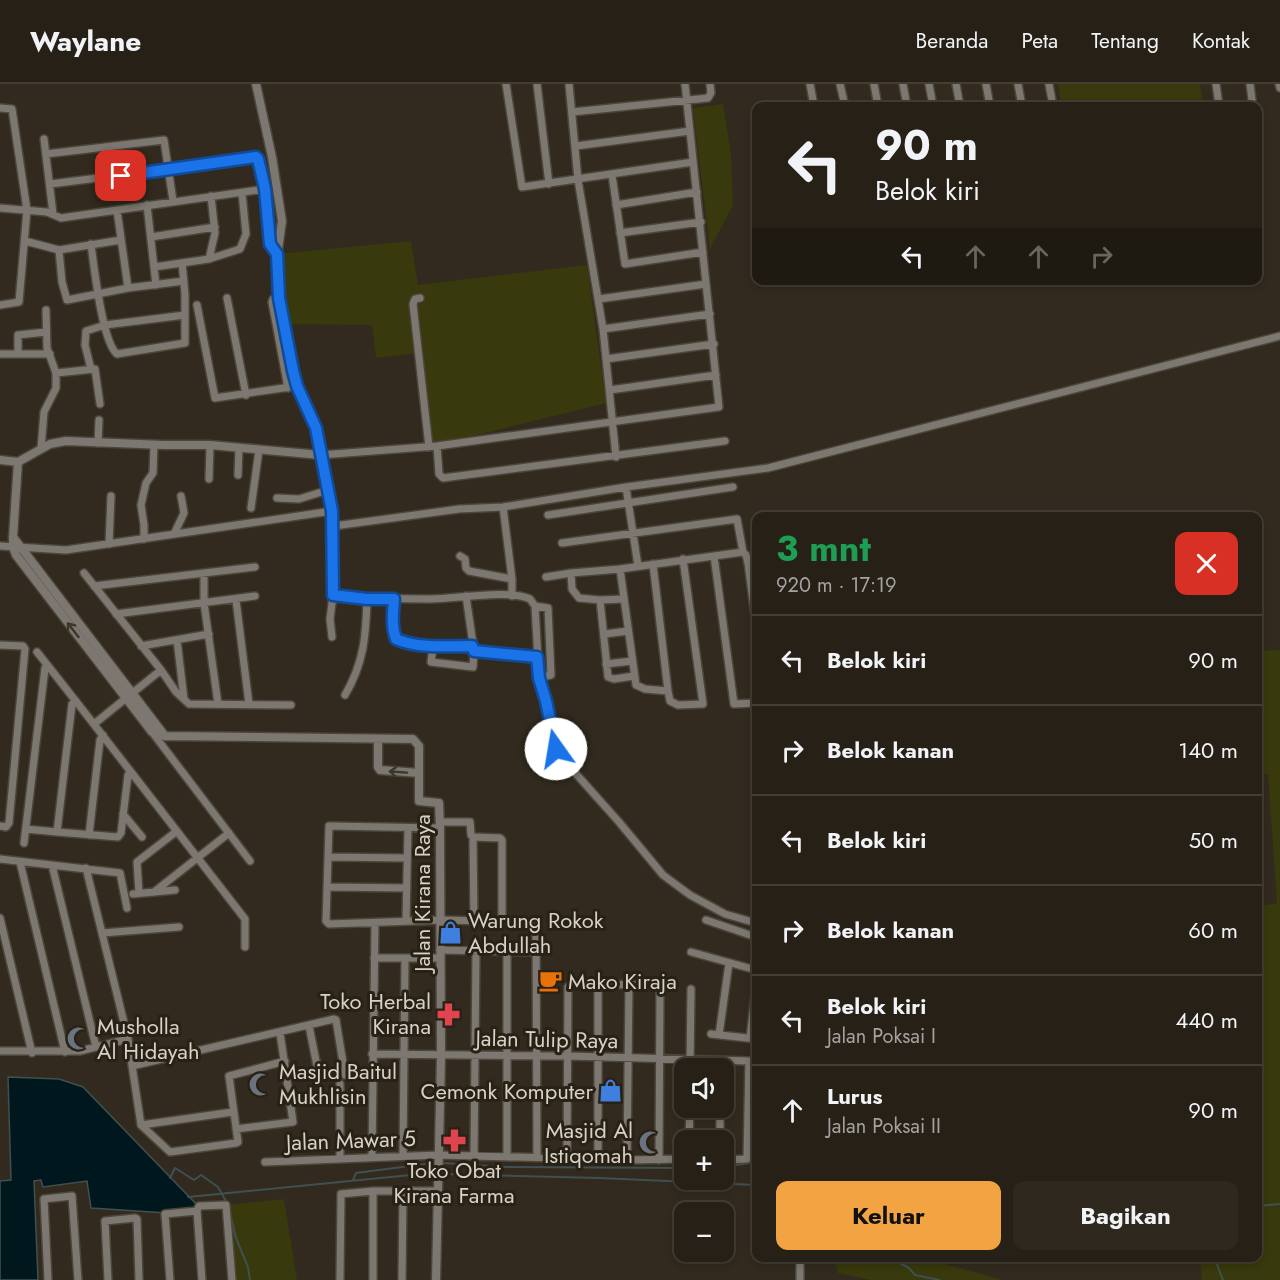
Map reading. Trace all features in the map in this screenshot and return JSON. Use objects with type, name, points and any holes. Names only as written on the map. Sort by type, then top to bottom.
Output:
[{"type":"street","points":[[256,84],[272,157],[282,221],[277,254],[279,298],[297,386],[316,428],[332,511],[334,526],[333,595],[330,619],[332,637]]},
{"type":"street","points":[[506,84],[521,186],[578,180],[693,162]]},
{"type":"street","points":[[537,84],[549,184]]},
{"type":"street","points":[[569,84],[578,180],[603,329],[616,457]]},
{"type":"street","points":[[0,460],[18,462],[50,444],[66,441],[210,445],[321,455],[433,446],[719,407],[686,84]]},
{"type":"street","points":[[572,112],[687,101],[711,96],[710,84]]},
{"type":"street","points":[[810,84],[813,102]]},
{"type":"street","points":[[840,84],[844,102]]},
{"type":"street","points":[[874,84],[877,102]]},
{"type":"street","points":[[903,84],[906,102]]},
{"type":"street","points":[[929,84],[932,102]]},
{"type":"street","points":[[956,84],[959,102]]},
{"type":"street","points":[[986,84],[989,102]]},
{"type":"street","points":[[1018,84],[1021,102]]},
{"type":"street","points":[[1049,84],[1052,102]]},
{"type":"street","points":[[1216,84],[1219,102]]},
{"type":"street","points":[[1250,84],[1252,100]]},
{"type":"street","points":[[0,108],[12,109],[27,210],[19,302],[0,305]]},
{"type":"street","points":[[576,146],[690,131]]},
{"type":"street","points":[[44,139],[53,214]]},
{"type":"street","points":[[46,154],[165,141],[173,201]]},
{"type":"street","points":[[50,184],[257,158],[265,189],[270,244],[277,254]]},
{"type":"street","points":[[612,175],[626,264],[703,252]]},
{"type":"street","points":[[0,208],[53,214],[61,218],[265,189]]},
{"type":"street","points":[[616,205],[697,192]]},
{"type":"street","points":[[154,267],[209,260],[241,248],[246,234],[242,193]]},
{"type":"street","points":[[209,260],[215,227],[212,196]]},
{"type":"street","points":[[147,205],[156,285]]},
{"type":"street","points":[[117,210],[128,288]]},
{"type":"street","points":[[620,233],[701,222]]},
{"type":"street","points":[[151,237],[215,227]]},
{"type":"street","points":[[24,241],[59,250],[121,240]]},
{"type":"street","points":[[91,244],[105,325],[112,348],[118,354],[185,343],[182,263]]},
{"type":"street","points":[[59,250],[66,300],[128,288],[184,281]]},
{"type":"street","points":[[599,299],[706,284]]},
{"type":"street","points":[[227,298],[246,395]]},
{"type":"street","points":[[279,298],[273,299],[272,302],[288,388]]},
{"type":"street","points":[[420,298],[415,299],[413,304],[433,446],[439,474],[443,478],[725,441]]},
{"type":"street","points":[[197,305],[215,397],[246,395],[297,386]]},
{"type":"street","points":[[41,449],[44,412],[56,388],[56,373],[46,332],[46,310]]},
{"type":"street","points":[[603,329],[710,314]]},
{"type":"street","points":[[91,369],[85,345],[86,331],[105,325],[185,315]]},
{"type":"street","points":[[18,354],[18,335],[46,332]]},
{"type":"street","points":[[334,526],[459,509],[503,507],[626,487],[768,468],[1280,336]]},
{"type":"street","points":[[606,359],[714,344]]},
{"type":"street","points":[[0,354],[50,354]]},
{"type":"street","points":[[56,373],[96,370],[100,404]]},
{"type":"street","points":[[610,390],[716,375]]},
{"type":"street","points":[[98,443],[99,420]]},
{"type":"street","points":[[144,538],[141,506],[146,483],[153,473],[154,445]]},
{"type":"street","points":[[209,479],[210,445]]},
{"type":"street","points":[[238,475],[239,448]]},
{"type":"street","points":[[251,508],[259,450]]},
{"type":"street","points":[[18,462],[13,537],[21,563],[129,696],[165,736]]},
{"type":"street","points":[[548,515],[733,486]]},
{"type":"street","points":[[626,487],[638,566]]},
{"type":"street","points":[[277,498],[299,499],[328,490]]},
{"type":"street","points":[[109,544],[111,496]]},
{"type":"street","points":[[174,534],[184,513],[181,496]]},
{"type":"street","points":[[503,507],[512,596]]},
{"type":"street","points":[[0,546],[66,550],[332,511]]},
{"type":"street","points":[[562,543],[737,519],[743,552],[748,563],[752,592]]},
{"type":"street","points":[[546,577],[743,552]]},
{"type":"street","points":[[460,556],[465,559],[466,568],[469,571],[512,579]]},
{"type":"street","points":[[714,556],[734,704],[752,703]]},
{"type":"street","points":[[653,564],[670,701],[675,704],[703,704],[683,559]]},
{"type":"street","points":[[94,586],[255,567]]},
{"type":"street","points":[[620,569],[636,685],[653,691],[668,691]]},
{"type":"street","points":[[84,573],[183,699],[191,704],[291,705]]},
{"type":"street","points":[[204,573],[204,603],[218,704]]},
{"type":"street","points":[[571,573],[572,589],[579,598],[624,599]]},
{"type":"street","points":[[333,595],[367,599],[527,597],[535,606],[548,608],[551,675],[539,678]]},
{"type":"street","points":[[116,614],[255,596]]},
{"type":"street","points":[[433,646],[432,662],[473,667],[466,596]]},
{"type":"street","points":[[345,695],[356,678],[365,641],[367,599]]},
{"type":"street","points":[[394,599],[392,627],[396,639],[433,646],[537,657]]},
{"type":"street","points":[[236,600],[249,704]]},
{"type":"street","points":[[600,600],[605,634],[606,664],[610,679],[634,676]]},
{"type":"street","points":[[535,606],[539,678],[556,749],[561,757],[663,875],[698,900],[725,914],[752,922]]},
{"type":"street","points":[[605,634],[628,631]]},
{"type":"street","points":[[141,646],[208,634]]},
{"type":"street","points":[[177,640],[183,699]]},
{"type":"street","points":[[536,640],[550,640]]},
{"type":"street","points":[[0,645],[23,646],[25,649],[9,824],[6,827],[0,826]]},
{"type":"street","points":[[37,652],[245,919],[245,947]]},
{"type":"street","points":[[606,664],[632,661]]},
{"type":"street","points":[[24,843],[45,668],[48,666]]},
{"type":"street","points":[[93,724],[160,670]]},
{"type":"street","points":[[129,696],[152,732],[250,861]]},
{"type":"street","points":[[57,832],[72,704],[76,701]]},
{"type":"street","points":[[152,732],[165,736],[413,739],[417,742],[419,773],[380,770],[378,740]]},
{"type":"street","points":[[89,835],[100,740],[103,735]]},
{"type":"street","points":[[121,832],[130,772]]},
{"type":"street","name":"Jalan Kirana Raya","points":[[419,773],[419,802],[439,803],[440,825],[441,1056],[436,1280]]},
{"type":"street","points":[[123,814],[142,837]]},
{"type":"street","points":[[474,921],[473,837],[470,822],[408,828],[329,826],[328,923],[442,920],[502,922],[536,922],[537,1157]]},
{"type":"street","points":[[26,829],[115,838],[131,824]]},
{"type":"street","points":[[406,921],[408,828]]},
{"type":"street","points":[[175,890],[136,894],[137,862],[177,831]]},
{"type":"street","points":[[154,892],[229,833]]},
{"type":"street","points":[[473,837],[500,838],[503,841],[502,922]]},
{"type":"street","points":[[328,857],[407,858]]},
{"type":"street","points":[[0,859],[120,873],[128,908]]},
{"type":"street","points":[[20,862],[65,1052]]},
{"type":"street","points":[[52,865],[96,1047]]},
{"type":"street","points":[[86,868],[128,1039],[141,1125],[170,1152],[238,1142],[228,1077],[230,1074],[285,1061]]},
{"type":"street","points":[[327,887],[407,888]]},
{"type":"street","points":[[0,918],[32,1053]]},
{"type":"street","points":[[706,920],[752,937]]},
{"type":"street","points":[[372,1157],[375,923]]},
{"type":"street","points":[[102,933],[179,927]]},
{"type":"street","points":[[374,958],[405,958],[476,951],[536,952]]},
{"type":"street","points":[[474,1156],[476,951]]},
{"type":"street","points":[[507,952],[507,1157]]},
{"type":"street","points":[[692,952],[752,969]]},
{"type":"street","points":[[403,1155],[405,958]]},
{"type":"street","points":[[729,963],[715,1034],[752,1038]]},
{"type":"street","points":[[627,1160],[630,983]]},
{"type":"street","points":[[567,1157],[568,987],[571,984],[630,983],[657,985],[660,988],[659,1160]]},
{"type":"street","points":[[598,984],[598,1159]]},
{"type":"street","points":[[690,1058],[691,988]]},
{"type":"street","points":[[132,1066],[334,1019],[345,1075],[372,1075]]},
{"type":"street","points":[[309,1026],[318,1071]]},
{"type":"street","points":[[236,1129],[292,1123],[280,1033]]},
{"type":"street","points":[[0,1051],[65,1052],[128,1039]]},
{"type":"street","name":"Jalan Tulip Raya","points":[[372,1054],[568,1056],[674,1061]]},
{"type":"street","name":"Jalan Tulip Raya","points":[[734,1063],[749,1061],[747,1159],[734,1160]]},
{"type":"street","points":[[340,1084],[340,1159]]},
{"type":"street","points":[[141,1125],[233,1112]]},
{"type":"street","name":"Jalan Mawar 5","points":[[265,1162],[403,1155],[438,1159],[474,1156],[674,1159]]},
{"type":"street","points":[[373,1191],[373,1280]]},
{"type":"street","points":[[340,1280],[341,1195],[343,1193],[438,1191]]},
{"type":"street","points":[[402,1280],[403,1192]]},
{"type":"street","points":[[48,1280],[44,1199],[72,1196],[74,1198],[78,1280]]},
{"type":"street","points":[[202,1280],[197,1211],[199,1206],[225,1205],[232,1280]]},
{"type":"street","points":[[170,1280],[165,1214],[197,1211]]},
{"type":"street","points":[[108,1280],[105,1221],[135,1218],[139,1280]]},
{"type":"street","points":[[800,1262],[800,1280]]},
{"type":"shaded area","points":[[1058,84],[1200,84],[1202,102],[1060,102]]},
{"type":"shaded area","points":[[723,104],[731,154],[733,205],[710,249],[693,108]]},
{"type":"shaded area","points":[[411,241],[418,285],[587,265],[606,403],[429,447],[418,353],[376,358],[372,325],[284,324],[277,254]]},
{"type":"shaded area","points":[[1280,650],[1280,1280],[1202,1280],[1200,1262],[1262,1262],[1262,906],[1277,903],[1268,774],[1262,775],[1262,651]]},
{"type":"shaded area","points":[[284,1199],[297,1280],[231,1280],[225,1205]]},
{"type":"shaded area","points":[[835,1262],[937,1262],[1003,1280],[871,1280],[838,1273]]},
{"type":"water","points":[[8,1077],[59,1079],[83,1087],[198,1206],[197,1211],[167,1213],[91,1208],[87,1181],[43,1187],[41,1180],[34,1181],[38,1280],[0,1280],[0,1181],[11,1180]]},
{"type":"waterway","points":[[443,1163],[506,1167],[674,1168]]},
{"type":"waterway","points":[[734,1165],[752,1163]]},
{"type":"waterway","points":[[353,1180],[356,1173],[425,1164]]},
{"type":"waterway","points":[[170,1178],[175,1168],[194,1180],[201,1175],[218,1187],[227,1203]]},
{"type":"waterway","points":[[188,1197],[421,1174]]},
{"type":"waterway","points":[[441,1174],[752,1185]]},
{"type":"waterway","points":[[1262,1206],[1280,1204]]},
{"type":"waterway","points":[[229,1208],[250,1280]]},
{"type":"waterway","points":[[898,1262],[909,1268],[915,1275],[939,1280]]},
{"type":"waterway","points":[[1216,1262],[1223,1280]]},
{"type":"place","name":"Warung Rokok Abdullah","points":[[450,933]]},
{"type":"place","name":"Mako Kiraja","points":[[550,981]]},
{"type":"place","name":"Toko Herbal Kirana","points":[[449,1014]]},
{"type":"place","name":"Musholla Al Hidayah","points":[[79,1039]]},
{"type":"place","name":"Masjid Baitul Mukhlisin","points":[[261,1084]]},
{"type":"place","name":"Cemonk Komputer","points":[[611,1091]]},
{"type":"place","name":"Toko Obat Kirana Farma","points":[[454,1141]]},
{"type":"place","name":"Masjid Al Istiqomah","points":[[651,1143]]},
{"type":"route","points":[[121,176],[256,157],[258,159],[265,189],[270,244],[277,254],[279,298],[293,371],[297,386],[316,428],[332,511],[334,526],[333,595],[394,599],[392,627],[394,636],[404,642],[433,646],[472,646],[474,651],[537,657],[539,678],[556,749]]}]
